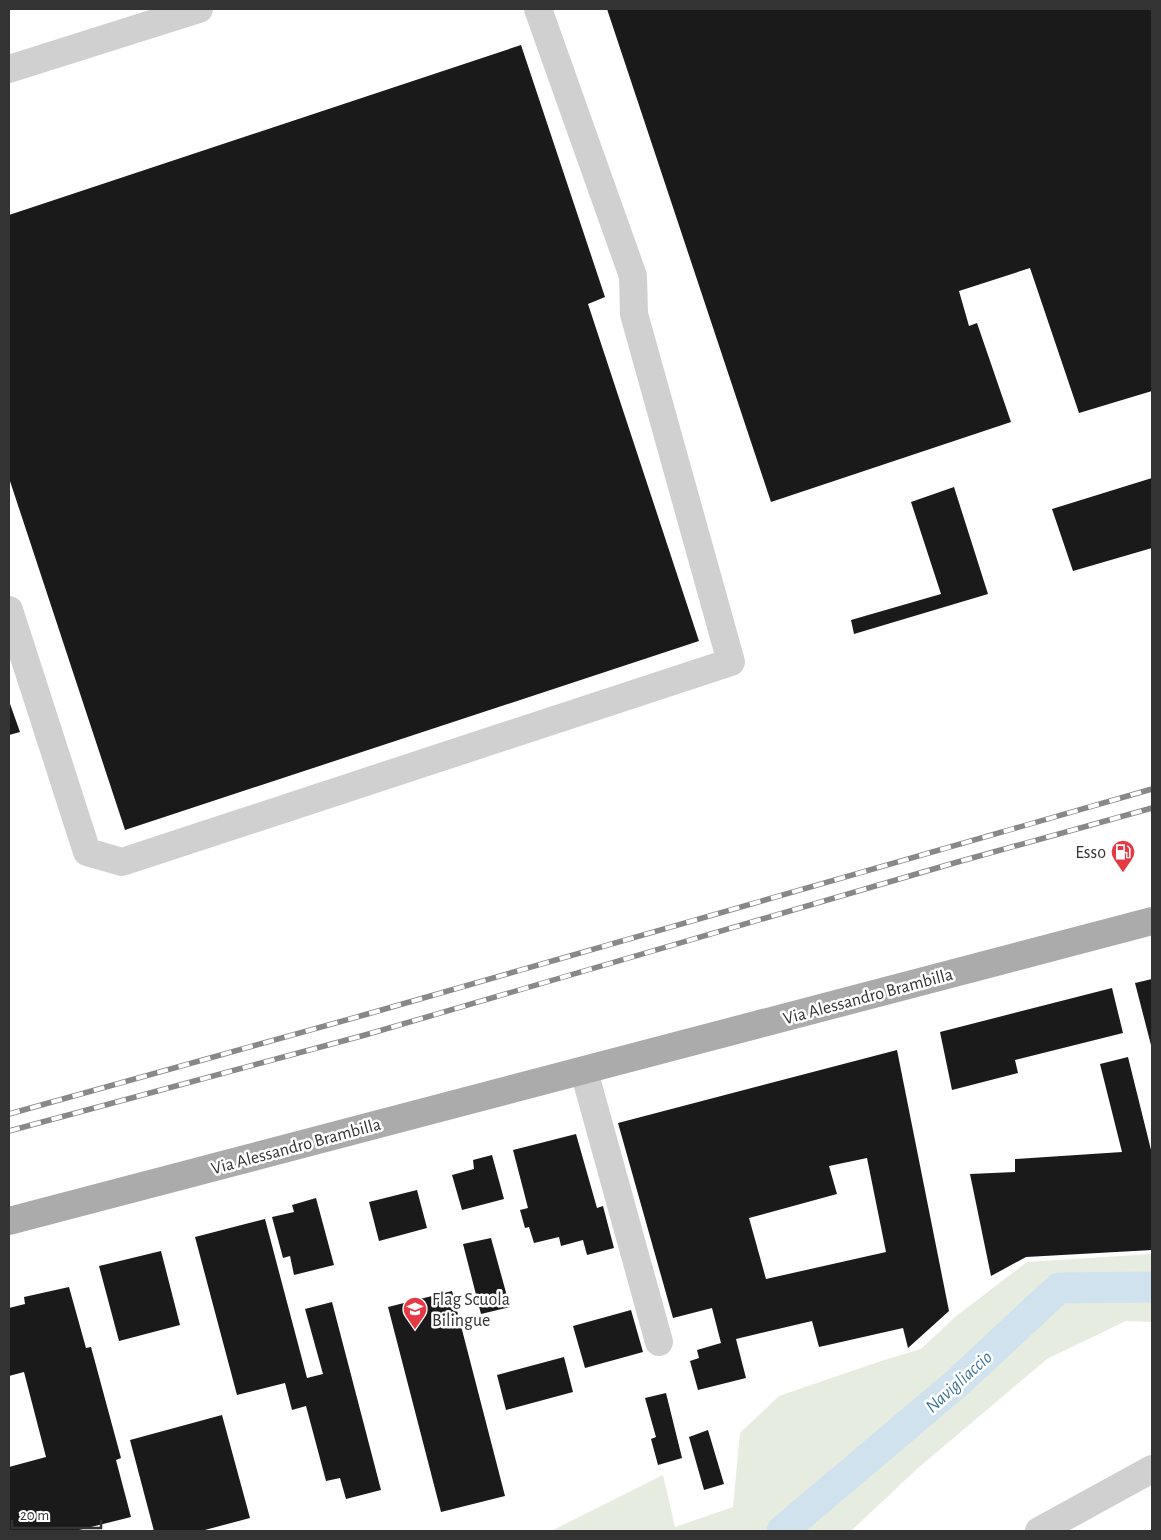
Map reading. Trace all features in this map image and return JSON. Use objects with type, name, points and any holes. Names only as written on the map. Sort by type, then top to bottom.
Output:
[{"type":"main road","name":"Via Alessandro Brambilla","points":[[9,1221],[584,1072],[1152,921]]},
{"type":"lane","points":[[9,69],[199,9]]},
{"type":"lane","points":[[9,610],[87,852],[122,862],[731,662],[634,314],[633,276],[538,9]]},
{"type":"lane","points":[[584,1072],[659,1342]]},
{"type":"lane","points":[[1039,1531],[1152,1469]]},
{"type":"shaded area","points":[[1152,1254],[1152,1322],[1126,1321],[1047,1359],[918,1468],[851,1531],[553,1531],[663,1475],[675,1527],[733,1507],[740,1433],[779,1396],[921,1349],[955,1317],[1027,1262]]},
{"type":"building","points":[[607,9],[1152,9],[1152,391],[1079,413],[1030,268],[959,291],[969,326],[977,323],[1011,422],[771,502]]},
{"type":"building","points":[[521,45],[605,297],[588,304],[699,641],[125,830],[9,478],[9,215]]},
{"type":"building","points":[[1152,478],[1152,548],[1073,571],[1052,509]]},
{"type":"building","points":[[954,487],[988,594],[854,634],[851,620],[941,594],[911,502]]},
{"type":"building","points":[[9,701],[20,732],[9,735]]},
{"type":"building","points":[[1152,979],[1152,1049],[1135,983]]},
{"type":"building","points":[[1112,988],[1123,1033],[1015,1060],[1018,1073],[952,1090],[940,1032]]},
{"type":"building","points":[[897,1050],[949,1311],[908,1348],[903,1328],[819,1347],[812,1321],[736,1339],[746,1378],[698,1390],[690,1361],[699,1358],[697,1350],[721,1343],[712,1308],[673,1318],[618,1123]],"holes":[[[867,1158],[886,1252],[766,1279],[749,1218],[837,1194],[829,1166]]]},
{"type":"building","points":[[1128,1057],[1152,1154],[1152,1250],[1026,1257],[991,1276],[970,1174],[1015,1172],[1015,1159],[1122,1152],[1100,1064]]},
{"type":"building","points":[[576,1134],[597,1208],[603,1206],[614,1248],[587,1255],[583,1240],[561,1246],[559,1237],[534,1243],[529,1227],[525,1228],[520,1210],[528,1208],[513,1150]]},
{"type":"building","points":[[492,1155],[504,1199],[462,1210],[452,1175],[474,1169],[473,1160]]},
{"type":"building","points":[[417,1190],[427,1228],[379,1241],[369,1202]]},
{"type":"building","points":[[316,1198],[334,1265],[294,1275],[290,1256],[283,1258],[272,1217],[294,1212],[292,1205]]},
{"type":"building","points":[[265,1219],[307,1378],[323,1374],[305,1309],[332,1302],[381,1490],[346,1499],[340,1478],[326,1481],[306,1406],[292,1410],[285,1383],[237,1395],[195,1237]]},
{"type":"building","points":[[491,1238],[510,1307],[481,1314],[463,1244]]},
{"type":"building","points":[[161,1251],[180,1325],[119,1341],[99,1266]]},
{"type":"building","points":[[69,1287],[86,1348],[91,1347],[121,1458],[116,1460],[131,1517],[75,1531],[9,1531],[9,1467],[46,1457],[24,1372],[9,1376],[9,1308],[25,1304],[24,1297]]},
{"type":"building","points":[[452,1291],[505,1496],[441,1512],[388,1307]]},
{"type":"building","points":[[631,1310],[643,1352],[585,1368],[573,1326]]},
{"type":"building","points":[[564,1357],[573,1392],[506,1410],[497,1375]]},
{"type":"building","points":[[666,1393],[682,1458],[658,1465],[651,1439],[656,1437],[645,1398]]},
{"type":"building","points":[[222,1415],[250,1518],[201,1531],[154,1531],[130,1440]]},
{"type":"building","points":[[708,1430],[724,1484],[704,1490],[689,1437]]},
{"type":"waterway","name":"Navigliaccio","points":[[782,1531],[957,1383],[1059,1288],[1152,1287]]},
{"type":"railway","points":[[9,1114],[364,1015],[1152,789]]},
{"type":"railway","points":[[9,1131],[365,1035],[954,863],[1152,808]]},
{"type":"place","name":"Esso","points":[[1123,873]]},
{"type":"place","name":"Flag Scuola Bilingue","points":[[415,1330]]}]
